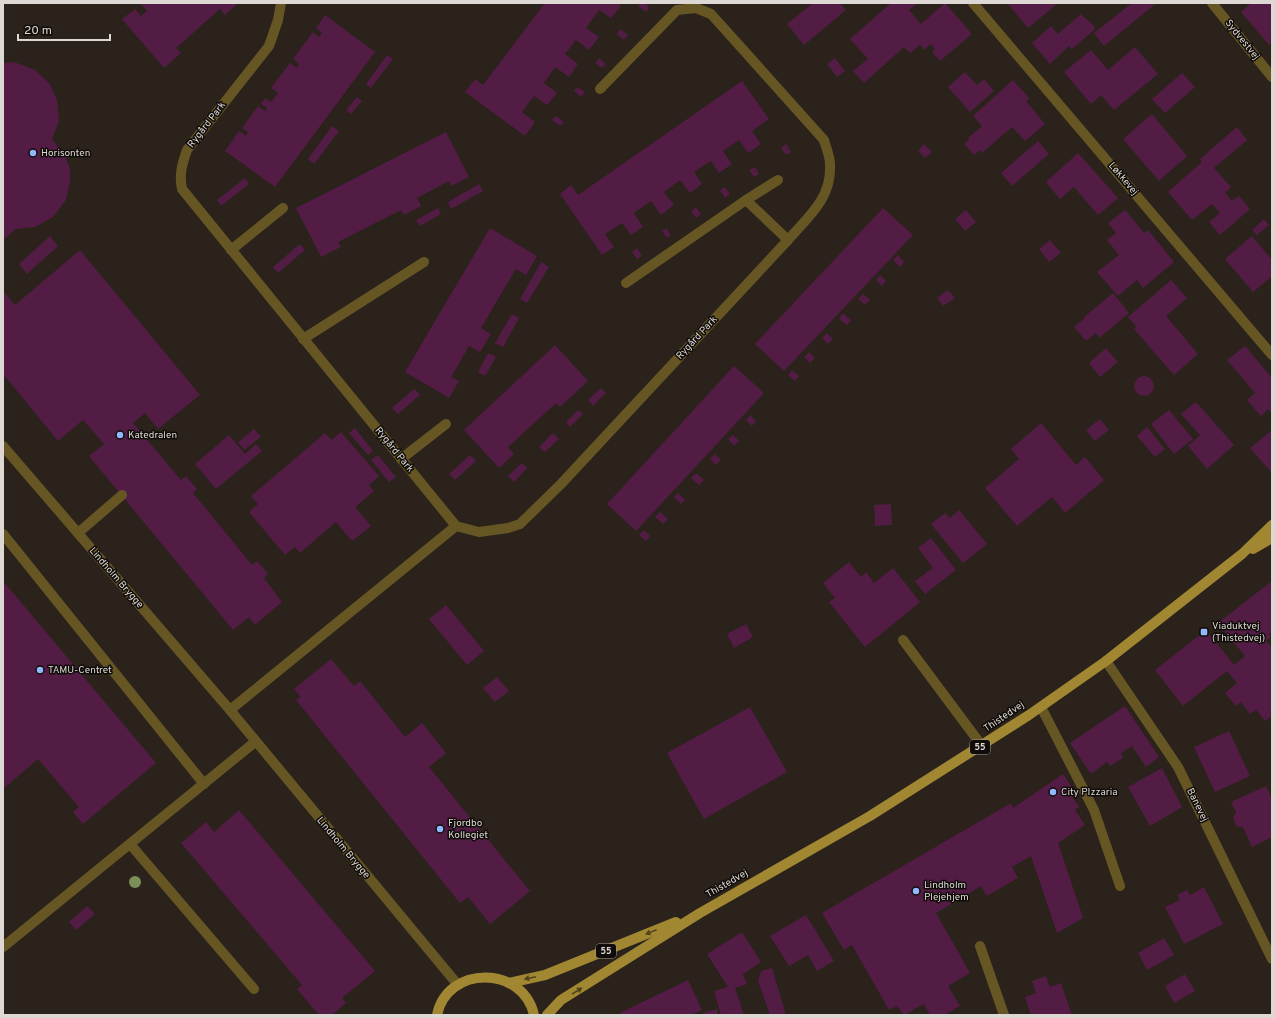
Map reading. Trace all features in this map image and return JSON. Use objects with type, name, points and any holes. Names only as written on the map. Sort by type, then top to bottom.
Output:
[{"type":"main road","name":"Thistedvej","points":[[547,1015],[561,1000],[700,913],[870,816],[982,746],[1040,707],[1106,661],[1242,554],[1272,525]]},
{"type":"main road","name":"Thistedvej","points":[[1242,554],[1272,538]]},
{"type":"main road","name":"Thistedvej","points":[[509,983],[545,975],[700,913]]},
{"type":"main road","points":[[437,1015],[439,1007],[446,994],[458,985],[471,979],[484,976],[497,978],[509,983],[523,994],[532,1008],[534,1015]]},
{"type":"street","name":"Rygård Park","points":[[281,3],[278,20],[269,46],[187,150],[181,168],[180,179],[182,189],[456,526],[479,532],[508,528],[520,524],[577,467],[788,240],[819,205],[830,185],[830,163],[824,140],[711,14],[696,8],[677,10],[600,89]]},
{"type":"street","name":"Løkkevej","points":[[973,3],[1272,355]]},
{"type":"street","name":"Sydvestvej","points":[[1212,3],[1272,77]]},
{"type":"street","points":[[626,283],[746,200],[778,180]]},
{"type":"street","points":[[746,200],[788,240]]},
{"type":"street","points":[[231,250],[283,208]]},
{"type":"street","points":[[303,339],[424,262]]},
{"type":"street","points":[[401,459],[446,424]]},
{"type":"street","name":"Lindholm Brygge","points":[[3,446],[230,710],[458,985]]},
{"type":"street","points":[[78,533],[122,495]]},
{"type":"street","points":[[230,710],[456,526]]},
{"type":"street","points":[[3,534],[204,784]]},
{"type":"street","points":[[903,640],[982,746]]},
{"type":"street","name":"Banevej","points":[[1106,661],[1178,767],[1272,959]]},
{"type":"street","points":[[1040,707],[1094,810],[1120,886]]},
{"type":"street","points":[[3,947],[255,742]]},
{"type":"street","points":[[130,844],[254,989]]},
{"type":"street","points":[[980,946],[1004,1015]]},
{"type":"building","points":[[238,3],[225,15],[220,9],[176,48],[181,53],[164,68],[122,19],[135,9],[141,16],[147,11],[141,4]]},
{"type":"building","points":[[545,3],[617,3],[621,6],[611,18],[599,10],[586,28],[599,37],[589,50],[576,40],[565,54],[578,64],[569,77],[555,67],[544,83],[557,93],[547,105],[534,96],[522,112],[535,122],[525,136],[465,92],[475,79],[483,85]]},
{"type":"building","points":[[641,3],[645,3],[649,7],[646,12],[638,6]]},
{"type":"building","points":[[813,3],[840,3],[846,10],[804,45],[787,24]]},
{"type":"building","points":[[891,3],[918,3],[909,10],[921,24],[945,3],[972,34],[940,61],[932,52],[935,49],[930,44],[924,50],[920,45],[910,53],[904,47],[864,83],[853,71],[868,59],[850,39]]},
{"type":"building","points":[[1007,3],[1058,3],[1028,28]]},
{"type":"building","points":[[1132,3],[1153,3],[1154,5],[1104,46],[1094,33]]},
{"type":"building","points":[[1251,3],[1272,3],[1272,42],[1269,45],[1241,12]]},
{"type":"building","points":[[1081,14],[1095,27],[1094,30],[1072,49],[1069,46],[1050,64],[1032,43],[1051,26],[1058,34]]},
{"type":"building","points":[[325,15],[375,52],[275,187],[225,151],[239,131],[246,136],[248,132],[242,128],[258,106],[265,111],[267,108],[261,104],[265,98],[271,102],[278,93],[271,88],[290,63],[297,68],[299,64],[293,59],[313,32],[319,37],[322,33],[316,28]]},
{"type":"building","points":[[620,29],[628,35],[624,40],[617,34]]},
{"type":"building","points":[[1135,47],[1158,74],[1114,110],[1101,95],[1091,104],[1064,72],[1091,50],[1108,70]]},
{"type":"building","points":[[387,55],[393,59],[371,88],[366,84]]},
{"type":"building","points":[[599,58],[606,64],[602,68],[595,63]]},
{"type":"building","points":[[835,58],[845,71],[837,77],[827,64]]},
{"type":"building","name":"Horisonten","points":[[14,62],[35,70],[50,84],[57,100],[59,121],[52,139],[66,158],[70,169],[70,181],[66,200],[53,217],[35,227],[16,229],[3,240],[3,63]]},
{"type":"building","points":[[965,72],[977,85],[984,79],[994,91],[970,112],[948,87]]},
{"type":"building","points":[[1182,73],[1195,87],[1165,113],[1152,99]]},
{"type":"building","points":[[1013,80],[1029,98],[1026,101],[1045,124],[1025,141],[1012,127],[982,153],[980,150],[974,155],[964,144],[969,140],[968,138],[982,126],[973,116]]},
{"type":"building","points":[[742,81],[769,119],[752,131],[761,144],[748,153],[739,140],[723,151],[732,164],[719,173],[711,161],[694,172],[702,184],[690,193],[680,180],[664,192],[674,205],[661,215],[651,201],[634,213],[643,227],[631,235],[622,223],[605,234],[614,247],[602,255],[560,194],[571,185],[578,195]]},
{"type":"building","points":[[577,87],[585,92],[581,97],[574,91]]},
{"type":"building","points":[[357,97],[362,101],[351,114],[346,110]]},
{"type":"building","points":[[1152,114],[1187,156],[1159,181],[1123,139]]},
{"type":"building","points":[[556,116],[564,122],[560,126],[552,120]]},
{"type":"building","points":[[332,126],[339,131],[314,164],[308,159]]},
{"type":"building","points":[[1237,127],[1247,140],[1214,168],[1231,187],[1225,193],[1232,201],[1239,196],[1250,209],[1220,235],[1209,222],[1220,213],[1212,204],[1192,220],[1168,192],[1202,162],[1200,159]]},
{"type":"building","points":[[446,132],[469,177],[451,186],[449,181],[417,198],[421,206],[404,215],[401,210],[338,242],[341,247],[321,257],[296,208]]},
{"type":"building","points":[[1038,141],[1049,154],[1012,186],[1001,173]]},
{"type":"building","points":[[786,144],[791,152],[786,155],[781,148]]},
{"type":"building","points":[[924,144],[932,152],[925,158],[918,151]]},
{"type":"building","points":[[1078,153],[1118,198],[1098,215],[1074,187],[1060,199],[1046,182]]},
{"type":"building","points":[[755,167],[759,174],[754,177],[749,170]]},
{"type":"building","points":[[245,178],[249,184],[221,206],[217,200]]},
{"type":"building","points":[[479,184],[483,191],[451,209],[448,202]]},
{"type":"building","points":[[725,187],[730,194],[725,198],[720,190]]},
{"type":"building","points":[[696,207],[701,214],[696,218],[691,211]]},
{"type":"building","points":[[438,208],[441,214],[420,226],[416,220]]},
{"type":"building","points":[[883,208],[913,235],[784,371],[755,344]]},
{"type":"building","points":[[966,210],[976,222],[965,231],[955,219]]},
{"type":"building","points":[[1125,210],[1144,233],[1148,230],[1174,262],[1143,288],[1137,280],[1118,296],[1097,272],[1119,255],[1107,240],[1116,233],[1108,223]]},
{"type":"building","points":[[1264,219],[1269,225],[1257,235],[1252,230]]},
{"type":"building","points":[[490,228],[537,256],[526,275],[516,269],[481,328],[491,334],[480,352],[469,346],[451,377],[459,381],[449,398],[405,372]]},
{"type":"building","points":[[666,228],[671,235],[667,238],[662,231]]},
{"type":"building","points":[[50,236],[58,246],[27,274],[19,264]]},
{"type":"building","points":[[1252,236],[1272,260],[1272,276],[1253,292],[1225,259]]},
{"type":"building","points":[[1050,240],[1061,253],[1049,262],[1039,249]]},
{"type":"building","points":[[300,244],[305,250],[278,273],[273,267]]},
{"type":"building","points":[[637,248],[642,256],[637,259],[632,252]]},
{"type":"building","name":"Katedralen","points":[[80,250],[200,395],[158,429],[145,413],[133,423],[181,480],[186,476],[197,489],[193,493],[252,565],[257,561],[268,574],[264,578],[282,602],[255,625],[249,617],[233,630],[89,456],[104,444],[83,420],[58,441],[3,374],[3,291],[15,305]]},
{"type":"building","points":[[898,255],[904,262],[900,267],[893,260]]},
{"type":"building","points":[[541,262],[549,267],[527,303],[520,299]]},
{"type":"building","points":[[880,275],[886,281],[882,286],[876,280]]},
{"type":"building","points":[[1171,280],[1187,298],[1166,316],[1198,354],[1174,375],[1134,329],[1136,326],[1128,317]]},
{"type":"building","points":[[948,290],[955,298],[943,306],[937,298]]},
{"type":"building","points":[[1113,293],[1129,313],[1099,338],[1096,333],[1086,341],[1074,327]]},
{"type":"building","points":[[863,294],[870,300],[865,305],[858,299]]},
{"type":"building","points":[[843,313],[851,320],[847,325],[839,319]]},
{"type":"building","points":[[512,314],[519,318],[503,347],[495,343]]},
{"type":"building","points":[[827,333],[833,339],[828,344],[822,338]]},
{"type":"building","points":[[555,345],[588,381],[560,407],[556,403],[508,447],[514,454],[499,468],[464,430]]},
{"type":"building","points":[[1245,346],[1272,378],[1272,413],[1268,409],[1261,416],[1247,400],[1255,393],[1227,360]]},
{"type":"building","points":[[1106,348],[1118,362],[1100,377],[1089,363]]},
{"type":"building","points":[[809,352],[815,358],[810,363],[804,357]]},
{"type":"building","points":[[488,353],[496,357],[485,376],[478,372]]},
{"type":"building","points":[[734,366],[764,393],[636,531],[607,504]]},
{"type":"building","points":[[792,370],[799,376],[795,381],[788,375]]},
{"type":"building","points":[[1144,376],[1151,379],[1154,386],[1151,393],[1144,396],[1137,393],[1134,386],[1137,379]]},
{"type":"building","points":[[601,388],[606,393],[593,406],[588,400]]},
{"type":"building","points":[[414,389],[420,395],[398,414],[392,408]]},
{"type":"building","points":[[1196,402],[1234,445],[1207,469],[1188,446],[1200,435],[1181,414]]},
{"type":"building","points":[[578,410],[583,414],[570,427],[566,422]]},
{"type":"building","points":[[1169,410],[1193,439],[1174,454],[1151,424]]},
{"type":"building","points":[[750,415],[756,421],[752,426],[746,420]]},
{"type":"building","points":[[1100,419],[1109,430],[1095,441],[1086,430]]},
{"type":"building","points":[[1041,423],[1076,465],[1085,457],[1104,480],[1065,513],[1052,497],[1017,526],[985,488],[1019,459],[1011,449]]},
{"type":"building","points":[[1147,427],[1165,449],[1155,457],[1137,436]]},
{"type":"building","points":[[355,428],[373,451],[368,455],[349,433]]},
{"type":"building","points":[[254,429],[261,437],[244,450],[238,442]]},
{"type":"building","points":[[1272,430],[1272,473],[1250,448]]},
{"type":"building","points":[[341,432],[379,476],[369,485],[374,491],[355,507],[371,526],[352,541],[336,522],[300,553],[295,547],[285,555],[249,512],[258,504],[251,496],[325,433],[332,440]]},
{"type":"building","points":[[553,433],[559,439],[545,452],[539,447]]},
{"type":"building","points":[[229,435],[245,454],[256,444],[262,451],[216,489],[195,464]]},
{"type":"building","points":[[733,435],[739,441],[734,446],[728,439]]},
{"type":"building","points":[[715,454],[721,460],[716,465],[710,459]]},
{"type":"building","points":[[378,455],[396,477],[389,482],[371,460]]},
{"type":"building","points":[[470,455],[476,461],[455,480],[449,474]]},
{"type":"building","points":[[522,463],[527,468],[514,482],[508,476]]},
{"type":"building","points":[[696,473],[704,480],[699,485],[691,478]]},
{"type":"building","points":[[678,493],[685,500],[681,504],[674,497]]},
{"type":"building","points":[[891,504],[892,525],[875,526],[874,505]]},
{"type":"building","points":[[959,510],[987,544],[963,563],[931,524],[945,513],[950,518]]},
{"type":"building","points":[[660,512],[668,519],[663,524],[655,517]]},
{"type":"building","points":[[644,530],[650,536],[646,541],[639,535]]},
{"type":"building","points":[[931,538],[956,570],[925,594],[915,581],[933,568],[918,548]]},
{"type":"building","points":[[849,562],[861,577],[866,572],[874,583],[893,568],[920,602],[865,647],[829,602],[835,598],[823,583]]},
{"type":"building","name":"TAMU-Centret","points":[[3,581],[156,763],[83,824],[73,812],[79,807],[38,759],[3,789]]},
{"type":"building","points":[[1272,581],[1272,632],[1269,634],[1271,637],[1266,641],[1272,648],[1272,716],[1265,721],[1256,710],[1250,714],[1241,702],[1236,706],[1225,693],[1237,683],[1227,671],[1183,706],[1155,670],[1206,630],[1234,665],[1245,656],[1218,623]]},
{"type":"building","points":[[446,605],[484,651],[467,665],[429,619]]},
{"type":"building","points":[[746,624],[753,637],[734,648],[727,634]]},
{"type":"building","name":"Fjordbo Kollegiet","points":[[331,659],[354,686],[360,681],[405,737],[422,723],[446,753],[429,767],[530,891],[490,924],[468,897],[460,903],[296,700],[301,697],[294,689]]},
{"type":"building","points":[[497,677],[509,691],[495,702],[483,688]]},
{"type":"building","points":[[1125,706],[1159,757],[1146,767],[1132,746],[1121,753],[1123,758],[1110,766],[1107,762],[1091,774],[1070,743]]},
{"type":"building","points":[[750,707],[787,772],[704,819],[667,753]]},
{"type":"building","points":[[1229,731],[1250,776],[1215,792],[1194,747]]},
{"type":"building","points":[[1162,768],[1182,807],[1150,826],[1128,787]]},
{"type":"building","name":"Lindholm Plejehjem","points":[[1063,774],[1077,795],[1073,798],[1079,807],[1075,810],[1085,825],[1058,843],[1083,918],[1057,933],[1031,856],[1012,867],[1018,878],[987,896],[981,886],[936,913],[970,973],[948,986],[960,1006],[944,1015],[930,1015],[924,1004],[904,1015],[897,1006],[889,1010],[852,945],[844,950],[822,913],[1011,803],[1013,808]]},
{"type":"building","points":[[1266,786],[1272,799],[1272,837],[1252,847],[1243,827],[1237,827],[1233,818],[1236,812],[1231,802]]},
{"type":"building","points":[[239,810],[375,971],[342,998],[346,1003],[332,1015],[319,1015],[297,989],[302,985],[181,843],[206,822],[214,832]]},
{"type":"building","points":[[1204,887],[1223,924],[1184,944],[1165,907],[1180,900],[1177,895],[1187,890],[1190,895]]},
{"type":"building","points":[[87,906],[95,914],[76,930],[69,922]]},
{"type":"building","points":[[806,915],[834,961],[817,971],[808,955],[789,966],[770,936]]},
{"type":"building","points":[[742,932],[761,962],[743,974],[747,984],[735,988],[744,1015],[721,1015],[714,991],[728,987],[707,954]]},
{"type":"building","points":[[1164,938],[1174,955],[1147,970],[1138,953]]},
{"type":"building","points":[[772,968],[786,1015],[770,1015],[758,981],[761,971]]},
{"type":"building","points":[[1185,974],[1195,991],[1174,1003],[1165,986]]},
{"type":"building","points":[[1046,976],[1050,987],[1061,983],[1072,1015],[1031,1015],[1025,997],[1036,993],[1032,981]]},
{"type":"building","points":[[688,980],[702,1010],[691,1015],[621,1015],[620,1013]]},
{"type":"building","points":[[717,1009],[718,1015],[704,1015],[703,1013]]},
{"type":"place","name":"Horisonten","points":[[33,153]]},
{"type":"place","name":"Katedralen","points":[[120,435]]},
{"type":"place","name":"Viaduktvej (Thistedvej)","points":[[1204,632]]},
{"type":"place","name":"TAMU-Centret","points":[[40,670]]},
{"type":"place","name":"City PIzzaria","points":[[1053,792]]},
{"type":"place","name":"Fjordbo Kollegiet","points":[[440,829]]},
{"type":"place","name":"Lindholm Plejehjem","points":[[916,891]]}]
